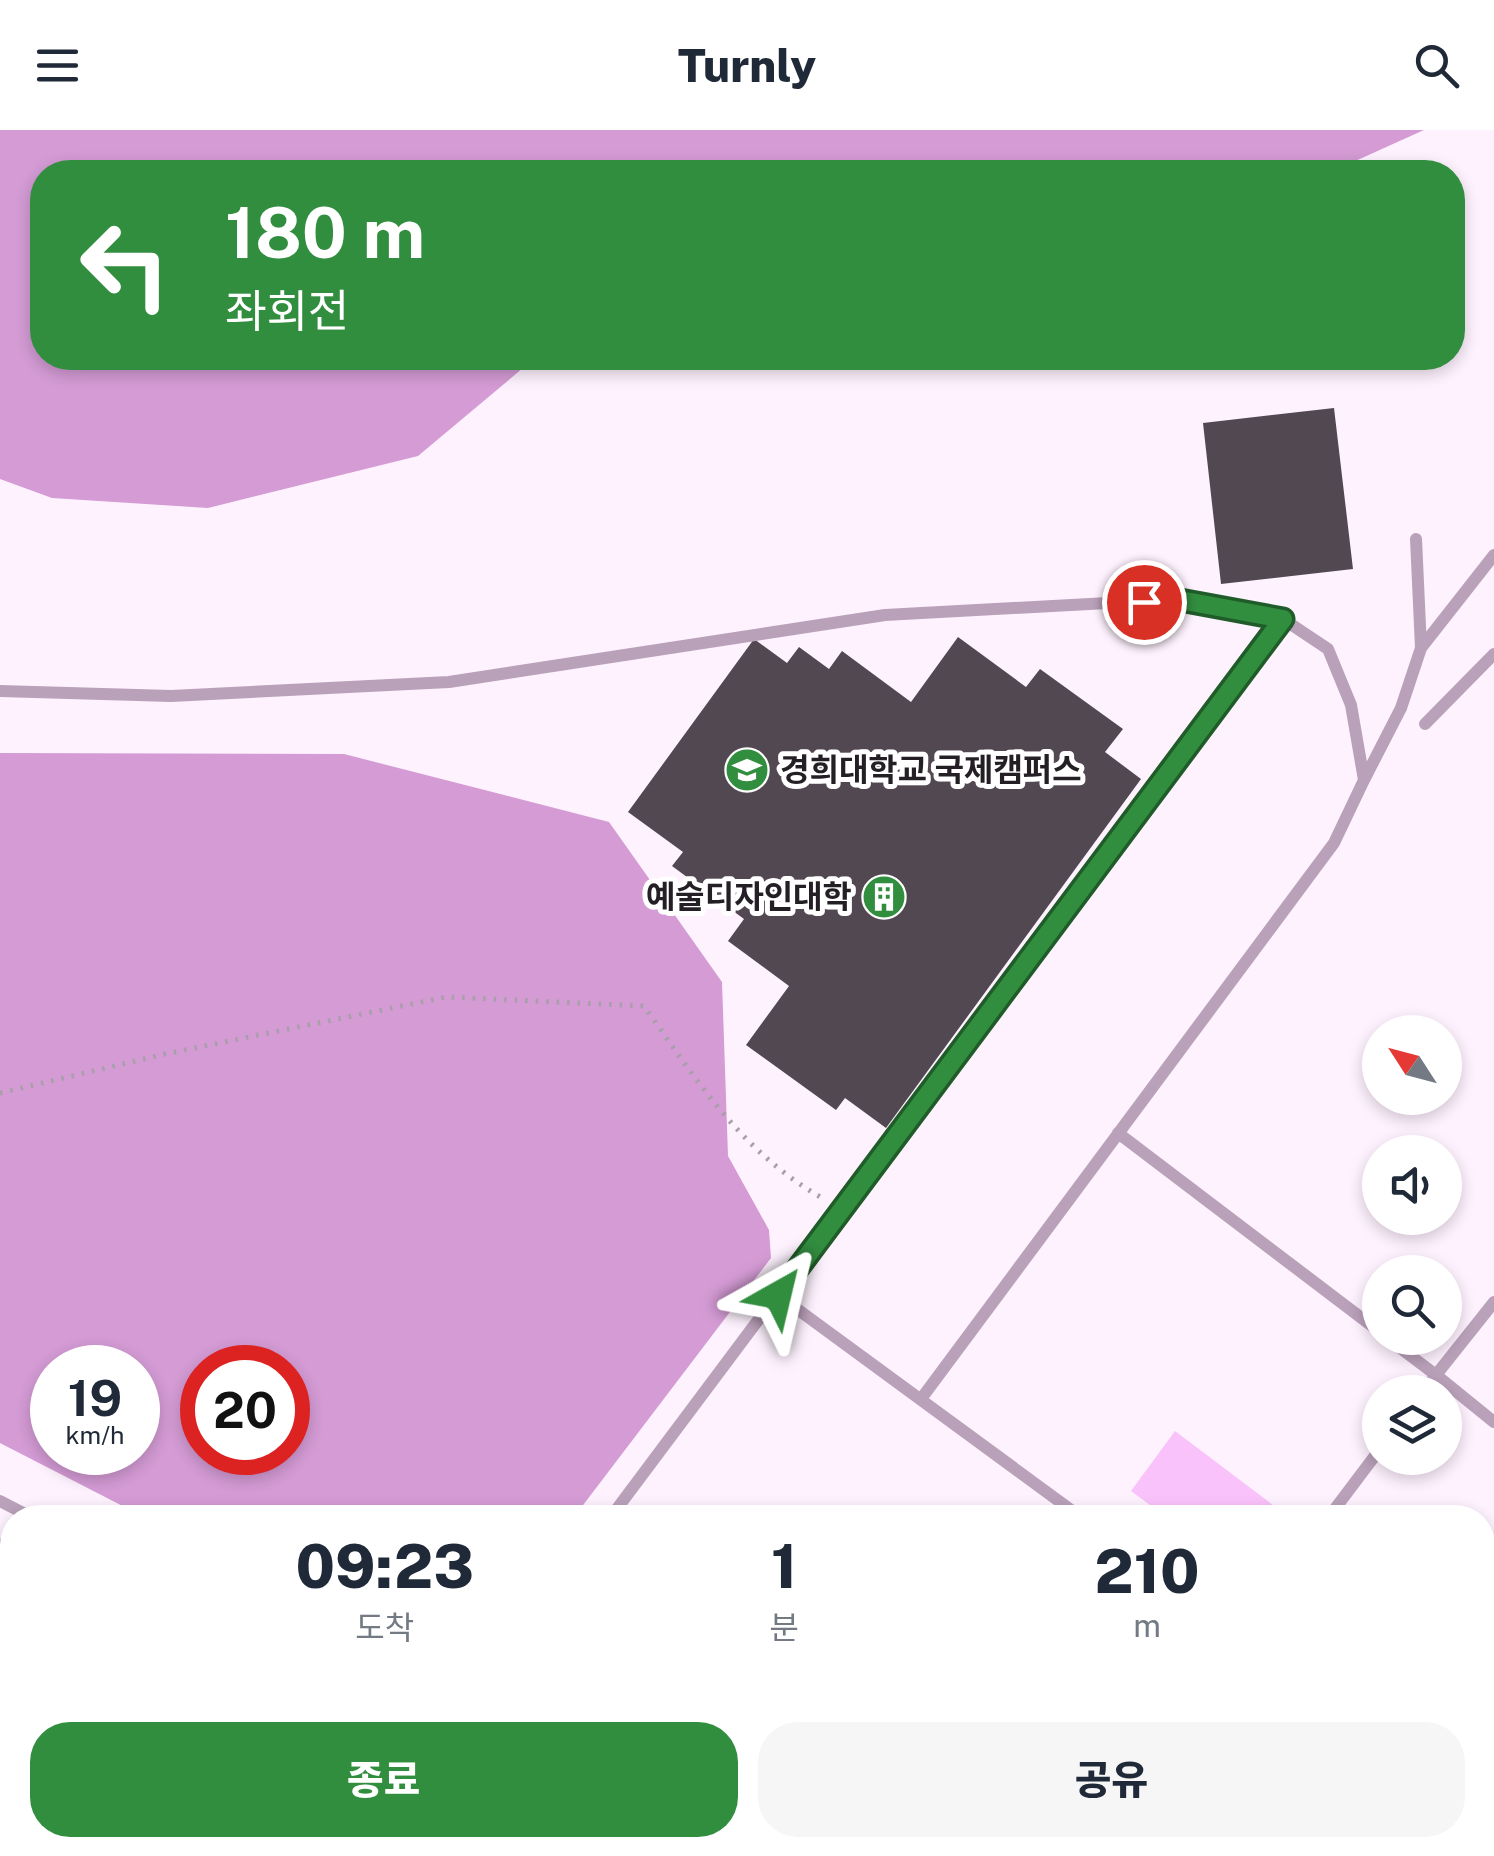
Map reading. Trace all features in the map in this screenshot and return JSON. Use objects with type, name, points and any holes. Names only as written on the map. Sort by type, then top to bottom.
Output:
[{"type":"lane","points":[[1416,539],[1421,648]]},
{"type":"lane","points":[[920,1399],[1334,843],[1401,708],[1421,648],[1494,555]]},
{"type":"lane","points":[[0,691],[171,696],[448,682],[885,615],[1180,600],[1283,619],[1328,649],[1350,705],[1364,780]]},
{"type":"lane","points":[[620,1505],[1283,619]]},
{"type":"lane","points":[[1425,724],[1494,654]]},
{"type":"lane","points":[[1118,1132],[1362,1318]]},
{"type":"lane","points":[[778,1295],[1064,1505]]},
{"type":"lane","points":[[1410,1355],[1436,1375],[1494,1302]]},
{"type":"lane","points":[[1462,1396],[1494,1422]]},
{"type":"lane","points":[[1338,1505],[1362,1473]]},
{"type":"path","points":[[0,1093],[446,997],[644,1006],[727,1124],[802,1186],[842,1209]]},
{"type":"shaded area","points":[[0,130],[1424,130],[1358,160],[30,160],[30,370],[521,370],[418,456],[208,508],[52,498],[0,479]]},
{"type":"shaded area","points":[[0,753],[344,754],[609,822],[722,982],[728,1156],[769,1230],[771,1258],[583,1505],[121,1505],[62,1475],[160,1475],[160,1345],[30,1345],[30,1458],[0,1443]]},
{"type":"shaded area","points":[[1175,1431],[1273,1505],[1150,1505],[1131,1491]]},
{"type":"building","points":[[1334,408],[1353,569],[1221,584],[1203,423]]},
{"type":"building","name":"예술디자인대학","points":[[958,637],[1026,687],[1040,669],[1123,729],[1105,752],[1141,779],[886,1128],[845,1098],[836,1110],[746,1045],[789,986],[728,941],[744,919],[672,866],[683,852],[628,812],[754,639],[787,663],[799,647],[829,669],[842,651],[911,702]]},
{"type":"place","name":"경희대학교 국제캠퍼스","points":[[747,770]]},
{"type":"place","name":"예술디자인대학","points":[[884,897]]},
{"type":"route","points":[[778,1295],[1283,619],[1180,600],[1144,602]]}]
